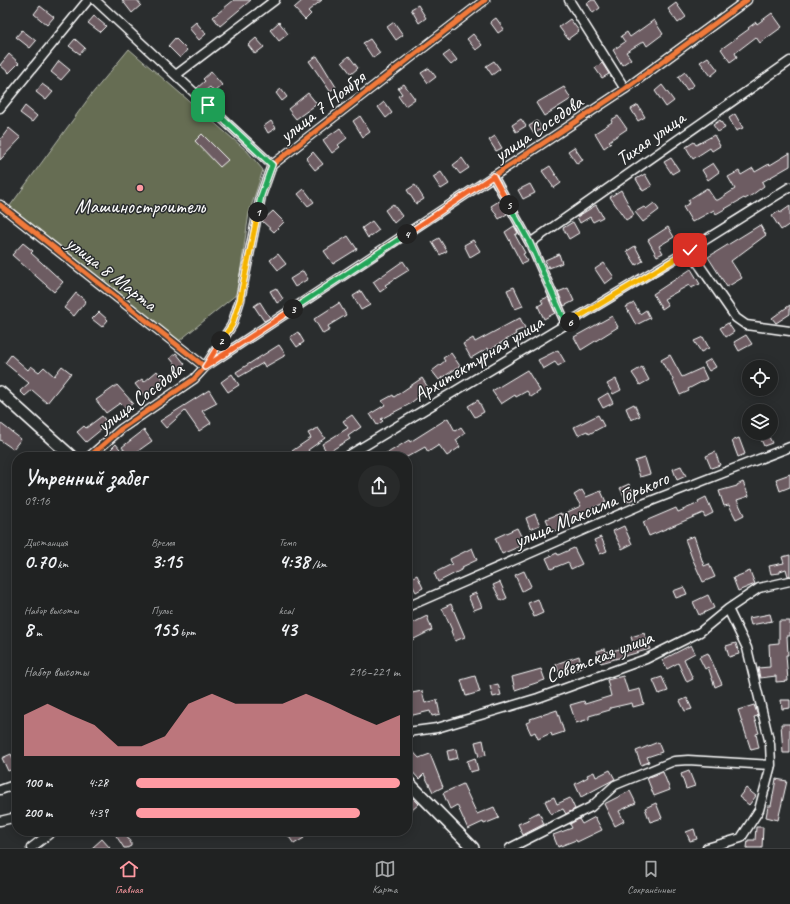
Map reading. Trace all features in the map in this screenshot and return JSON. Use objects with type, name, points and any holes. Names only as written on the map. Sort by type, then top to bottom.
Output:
[{"type":"main road","points":[[0,392],[66,452]]},
{"type":"main road","points":[[412,786],[473,848]]},
{"type":"street","points":[[0,108],[88,0]]},
{"type":"street","points":[[96,0],[272,165]]},
{"type":"street","points":[[176,75],[275,0]]},
{"type":"street","name":"улица 7 Ноября","points":[[205,367],[232,325],[240,300],[261,196],[272,165],[485,0]]},
{"type":"street","points":[[569,0],[625,89]]},
{"type":"street","name":"улица Соседова","points":[[95,452],[121,429],[194,379],[205,367],[625,89],[747,0]]},
{"type":"street","name":"Тихая улица","points":[[530,243],[790,61]]},
{"type":"street","points":[[493,176],[530,243],[566,324]]},
{"type":"street","name":"Архитектурная улица","points":[[354,452],[690,250],[790,187]]},
{"type":"street","name":"улица 8 Марта","points":[[0,205],[205,367]]},
{"type":"street","points":[[690,250],[736,318],[746,325],[790,332]]},
{"type":"street","name":"улица Максима Горького","points":[[412,605],[643,504],[790,447]]},
{"type":"street","name":"Советская улица","points":[[412,731],[437,728],[538,698],[646,659],[700,632],[728,609],[759,588],[790,582]]},
{"type":"street","points":[[707,848],[741,838],[759,810],[771,765],[770,744],[747,648],[728,609]]},
{"type":"street","points":[[510,848],[591,807],[615,785],[674,761],[688,760],[771,765]]},
{"type":"street","points":[[0,790],[12,786]]},
{"type":"street","points":[[0,821],[12,818]]},
{"type":"street","points":[[31,848],[47,836]]},
{"type":"green space","name":"Машиностроитель","points":[[129,49],[247,151],[263,170],[249,213],[237,294],[179,341],[154,321],[146,320],[10,206],[91,95]]},
{"type":"building","points":[[122,0],[137,0],[141,5],[132,13]]},
{"type":"building","points":[[234,0],[251,0],[220,26],[213,17]]},
{"type":"building","points":[[303,0],[322,0],[308,11],[311,14],[305,20],[294,8]]},
{"type":"building","points":[[595,0],[600,8],[593,13],[587,3]]},
{"type":"building","points":[[676,3],[686,17],[678,23],[668,9]]},
{"type":"building","points":[[418,5],[426,18],[419,23],[411,9]]},
{"type":"building","points":[[40,6],[54,17],[47,25],[34,14]]},
{"type":"building","points":[[772,13],[782,27],[760,43],[756,37],[735,53],[737,57],[730,62],[721,49],[749,29],[748,28],[756,22],[757,24]]},
{"type":"building","points":[[94,16],[106,26],[100,32],[88,23]]},
{"type":"building","points":[[496,18],[504,29],[498,33],[490,22]]},
{"type":"building","points":[[570,19],[579,31],[568,39],[559,27]]},
{"type":"building","points":[[654,20],[663,34],[647,46],[644,41],[626,52],[631,59],[622,65],[613,50],[625,42],[621,36],[627,32],[630,37]]},
{"type":"building","points":[[196,22],[206,34],[199,40],[189,28]]},
{"type":"building","points":[[279,22],[288,34],[279,41],[270,30]]},
{"type":"building","points":[[394,22],[403,35],[396,40],[387,27]]},
{"type":"building","points":[[22,30],[36,41],[30,48],[16,37]]},
{"type":"building","points":[[473,34],[482,45],[476,50],[467,39]]},
{"type":"building","points":[[175,38],[187,50],[180,58],[168,46]]},
{"type":"building","points":[[256,38],[264,47],[255,54],[248,45]]},
{"type":"building","points":[[75,39],[85,48],[80,54],[69,46]]},
{"type":"building","points":[[370,39],[380,53],[373,58],[363,43]]},
{"type":"building","points":[[450,51],[457,60],[451,65],[443,56]]},
{"type":"building","points":[[9,54],[19,63],[9,73],[0,65]]},
{"type":"building","points":[[317,56],[336,87],[330,91],[309,61]]},
{"type":"building","points":[[349,56],[358,68],[351,74],[342,62]]},
{"type":"building","points":[[708,57],[718,70],[711,76],[700,62]]},
{"type":"building","points":[[59,61],[70,70],[61,80],[51,72]]},
{"type":"building","points":[[494,61],[500,69],[492,75],[486,66]]},
{"type":"building","points":[[602,63],[609,74],[602,78],[595,68]]},
{"type":"building","points":[[429,68],[436,77],[428,83],[421,73]]},
{"type":"building","points":[[211,72],[222,85],[214,92],[210,87],[202,93],[197,88],[205,81],[203,79]]},
{"type":"building","points":[[685,72],[694,85],[687,90],[678,77]]},
{"type":"building","points":[[42,84],[53,92],[46,100],[36,92]]},
{"type":"building","points":[[404,84],[415,99],[405,106],[398,96],[402,94],[398,88]]},
{"type":"building","points":[[662,85],[674,101],[666,107],[655,91]]},
{"type":"building","points":[[564,87],[571,99],[544,116],[536,103]]},
{"type":"building","points":[[281,89],[287,97],[282,101],[276,93]]},
{"type":"building","points":[[308,93],[317,104],[296,119],[288,109]]},
{"type":"building","points":[[384,102],[392,113],[386,118],[378,107]]},
{"type":"building","points":[[638,105],[645,117],[638,121],[631,109]]},
{"type":"building","points":[[25,106],[37,116],[32,122],[20,113]]},
{"type":"building","points":[[735,114],[743,128],[736,131],[729,118]]},
{"type":"building","points":[[360,116],[370,132],[363,137],[353,121]]},
{"type":"building","points":[[618,116],[627,129],[609,141],[611,143],[604,148],[595,133],[612,122],[611,120]]},
{"type":"building","points":[[521,119],[526,126],[516,132],[512,125]]},
{"type":"building","points":[[720,120],[725,128],[718,132],[713,125]]},
{"type":"building","points":[[271,121],[276,128],[268,133],[264,126]]},
{"type":"building","points":[[537,121],[542,129],[534,134],[529,126]]},
{"type":"building","points":[[9,128],[21,138],[0,160],[0,140]]},
{"type":"building","points":[[340,128],[347,138],[338,145],[340,147],[332,153],[323,140]]},
{"type":"building","points":[[202,134],[228,160],[220,167],[195,141]]},
{"type":"building","points":[[714,135],[720,146],[712,151],[710,148],[693,159],[686,147],[694,142],[696,145]]},
{"type":"building","points":[[495,136],[502,148],[496,151],[489,140]]},
{"type":"building","points":[[574,147],[583,160],[577,164],[568,151]]},
{"type":"building","points":[[313,152],[323,164],[315,170],[306,159]]},
{"type":"building","points":[[790,153],[790,166],[762,182],[764,186],[752,195],[716,214],[714,210],[692,222],[683,207],[690,203],[688,200],[707,188],[715,200],[718,200],[735,189],[728,177],[739,171],[741,175],[753,168],[755,172]]},
{"type":"building","points":[[462,158],[469,168],[460,174],[453,165]]},
{"type":"building","points":[[671,158],[679,170],[672,174],[664,162]]},
{"type":"building","points":[[713,163],[719,172],[708,180],[702,170]]},
{"type":"building","points":[[550,166],[561,183],[554,188],[542,171]]},
{"type":"building","points":[[441,172],[449,184],[441,189],[433,177]]},
{"type":"building","points":[[645,174],[652,186],[643,191],[636,179]]},
{"type":"building","points":[[530,184],[535,193],[523,199],[518,190]]},
{"type":"building","points":[[415,185],[424,199],[416,204],[407,190]]},
{"type":"building","points":[[304,189],[314,202],[308,206],[298,194]]},
{"type":"building","points":[[621,190],[634,215],[626,220],[610,197]]},
{"type":"building","points":[[499,201],[507,214],[499,219],[491,206]]},
{"type":"building","points":[[654,203],[659,210],[643,222],[635,212],[644,207],[646,209]]},
{"type":"building","points":[[393,204],[402,216],[394,223],[385,210]]},
{"type":"building","points":[[596,205],[603,217],[593,222],[590,217],[580,223],[577,217]]},
{"type":"building","points":[[790,206],[790,224],[781,230],[772,216],[779,211],[780,213]]},
{"type":"building","points":[[273,211],[284,222],[274,232],[262,221]]},
{"type":"building","points":[[372,221],[379,230],[368,238],[362,228]]},
{"type":"building","points":[[573,222],[579,233],[569,239],[563,228]]},
{"type":"building","points":[[760,225],[766,235],[731,261],[742,278],[727,287],[708,257]]},
{"type":"building","points":[[514,226],[518,233],[515,235],[525,253],[523,254],[528,261],[522,264],[505,232]]},
{"type":"building","points":[[668,227],[674,237],[659,246],[663,253],[657,256],[648,240]]},
{"type":"building","points":[[348,236],[357,249],[333,264],[324,251]]},
{"type":"building","points":[[439,238],[447,251],[440,255],[432,242]]},
{"type":"building","points":[[473,240],[480,251],[470,257],[464,245]]},
{"type":"building","points":[[23,243],[33,251],[31,253],[63,282],[54,292],[12,255]]},
{"type":"building","points":[[635,246],[643,261],[636,265],[627,251]]},
{"type":"building","points":[[278,254],[286,264],[278,270],[270,260]]},
{"type":"building","points":[[559,254],[562,263],[549,268],[545,260]]},
{"type":"building","points":[[403,261],[409,270],[385,285],[387,287],[380,292],[373,282]]},
{"type":"building","points":[[604,263],[614,277],[605,284],[595,269]]},
{"type":"building","points":[[691,269],[700,284],[691,288],[689,285],[664,299],[668,305],[662,309],[653,294]]},
{"type":"building","points":[[303,271],[308,279],[295,287],[290,279]]},
{"type":"building","points":[[514,287],[523,306],[515,309],[507,290]]},
{"type":"building","points":[[276,288],[283,299],[277,303],[270,291]]},
{"type":"building","points":[[568,288],[574,301],[564,306],[558,292]]},
{"type":"building","points":[[361,291],[370,305],[361,310],[353,296]]},
{"type":"building","points":[[76,293],[86,301],[74,316],[64,308]]},
{"type":"building","points":[[548,297],[555,313],[544,319],[538,306],[543,303],[541,300]]},
{"type":"building","points":[[260,302],[270,318],[264,321],[254,306]]},
{"type":"building","points":[[339,303],[346,315],[328,326],[330,330],[323,334],[314,319]]},
{"type":"building","points":[[634,303],[640,314],[646,310],[650,318],[636,325],[626,307]]},
{"type":"building","points":[[790,305],[790,314],[776,323],[772,318]]},
{"type":"building","points":[[99,312],[108,320],[102,327],[92,319]]},
{"type":"building","points":[[612,316],[618,327],[581,350],[574,337]]},
{"type":"building","points":[[520,318],[525,328],[515,332],[516,334],[489,350],[488,348],[471,358],[463,344],[473,338],[475,342]]},
{"type":"building","points":[[728,323],[734,332],[726,337],[720,328]]},
{"type":"building","points":[[298,332],[304,342],[297,347],[290,337]]},
{"type":"building","points":[[746,335],[752,344],[739,351],[734,342]]},
{"type":"building","points":[[703,337],[709,348],[701,352],[694,341]]},
{"type":"building","points":[[279,345],[286,355],[265,367],[263,363],[239,377],[236,372]]},
{"type":"building","points":[[558,350],[565,362],[558,366],[555,362],[543,369],[538,360]]},
{"type":"building","points":[[176,353],[185,364],[179,369],[170,358]]},
{"type":"building","points":[[451,353],[460,366],[439,380],[432,371],[445,361],[443,358]]},
{"type":"building","points":[[11,355],[28,370],[31,366],[39,372],[44,367],[54,376],[62,366],[71,373],[47,403],[32,390],[25,396],[20,391],[29,383],[5,363]]},
{"type":"building","points":[[670,355],[682,377],[702,368],[707,379],[680,395],[669,371],[667,371],[661,360]]},
{"type":"building","points":[[711,359],[716,367],[709,371],[704,363]]},
{"type":"building","points":[[642,367],[649,380],[640,385],[632,373]]},
{"type":"building","points":[[527,370],[540,391],[531,397],[527,391],[516,397],[515,395],[501,404],[492,391]]},
{"type":"building","points":[[157,371],[164,380],[145,397],[135,384],[142,379],[144,382]]},
{"type":"building","points":[[232,374],[239,385],[228,392],[221,382]]},
{"type":"building","points":[[422,378],[429,389],[408,405],[381,419],[383,421],[377,425],[370,414],[385,405],[382,401],[393,395],[394,397]]},
{"type":"building","points":[[616,379],[621,390],[613,394],[607,384]]},
{"type":"building","points":[[117,385],[133,403],[126,409],[120,403],[106,413],[96,400]]},
{"type":"building","points":[[209,390],[217,403],[202,411],[211,423],[199,431],[185,411],[166,428],[160,421]]},
{"type":"building","points":[[608,393],[613,403],[603,408],[598,399]]},
{"type":"building","points":[[478,400],[484,412],[475,417],[468,406]]},
{"type":"building","points":[[634,404],[640,416],[631,420],[626,408]]},
{"type":"building","points":[[352,415],[361,427],[348,436],[350,439],[326,452],[322,444],[348,428],[343,421]]},
{"type":"building","points":[[598,415],[604,426],[589,434],[587,431],[578,435],[574,427]]},
{"type":"building","points":[[102,416],[108,424],[86,442],[77,432],[84,426],[86,428]]},
{"type":"building","points":[[448,418],[455,431],[461,427],[465,433],[456,440],[460,447],[447,456],[439,445],[428,452],[425,447],[412,454],[412,452],[389,452],[409,440],[410,442]]},
{"type":"building","points":[[0,423],[21,439],[13,449],[0,440]]},
{"type":"building","points":[[318,428],[325,438],[308,450],[309,452],[293,452],[311,438],[308,433]]},
{"type":"building","points":[[144,430],[152,441],[139,452],[126,452],[122,447]]},
{"type":"building","points":[[739,438],[745,454],[738,457],[732,441]]},
{"type":"building","points":[[761,440],[770,440],[772,443],[764,446]]},
{"type":"building","points":[[116,444],[122,452],[108,452]]},
{"type":"building","points":[[715,452],[720,465],[711,468],[706,456]]},
{"type":"building","points":[[645,458],[650,474],[640,477],[635,461]]},
{"type":"building","points":[[681,466],[686,476],[677,480],[673,469]]},
{"type":"building","points":[[790,474],[790,487],[780,491],[776,479]]},
{"type":"building","points":[[743,482],[749,496],[737,500],[744,515],[736,519],[729,505],[724,506],[719,491],[737,486]]},
{"type":"building","points":[[629,484],[636,498],[627,502],[620,488]]},
{"type":"building","points":[[582,490],[586,497],[601,491],[606,502],[589,510],[591,514],[552,532],[546,519],[561,513],[561,515],[581,506],[574,495]]},
{"type":"building","points":[[706,497],[713,513],[705,517],[703,513],[649,536],[643,522],[676,508],[678,512],[699,503],[698,501]]},
{"type":"building","points":[[535,514],[540,525],[530,529],[526,518]]},
{"type":"building","points":[[624,526],[632,544],[622,549],[613,531]]},
{"type":"building","points":[[517,528],[525,544],[502,554],[495,538]]},
{"type":"building","points":[[694,536],[704,566],[709,564],[715,577],[703,582],[685,539]]},
{"type":"building","points":[[601,537],[607,551],[600,554],[594,540]]},
{"type":"building","points":[[472,548],[477,560],[462,567],[463,569],[438,582],[434,573],[452,564],[450,559]]},
{"type":"building","points":[[574,548],[582,564],[571,569],[568,562],[551,569],[546,558],[557,553],[558,555]]},
{"type":"building","points":[[790,555],[790,576],[788,576],[786,569],[780,571],[780,573],[771,574],[769,566],[784,563],[782,557]]},
{"type":"building","points":[[524,571],[531,586],[522,591],[515,575]]},
{"type":"building","points":[[750,571],[755,584],[738,591],[733,578]]},
{"type":"building","points":[[417,575],[423,588],[416,592],[412,585],[412,578]]},
{"type":"building","points":[[500,582],[507,598],[501,601],[493,585]]},
{"type":"building","points":[[684,587],[687,594],[676,598],[673,591]]},
{"type":"building","points":[[476,593],[482,607],[474,610],[468,596]]},
{"type":"building","points":[[708,595],[714,608],[699,615],[693,602]]},
{"type":"building","points":[[538,599],[543,613],[534,617],[528,603]]},
{"type":"building","points":[[451,604],[465,637],[455,641],[451,631],[452,630],[442,608]]},
{"type":"building","points":[[770,614],[772,621],[751,625],[749,618]]},
{"type":"building","points":[[427,616],[432,630],[412,640],[412,624]]},
{"type":"building","points":[[779,621],[790,621],[790,636],[787,636],[788,655],[786,655],[788,681],[776,682],[776,676],[760,678],[758,668],[770,667],[769,644],[779,643]]},
{"type":"building","points":[[644,633],[650,649],[601,663],[597,651],[605,649],[606,652],[634,646],[631,637]]},
{"type":"building","points":[[736,643],[739,654],[729,657],[726,646]]},
{"type":"building","points":[[691,645],[695,653],[684,659],[693,679],[687,682],[678,663],[667,669],[662,660]]},
{"type":"building","points":[[708,653],[722,684],[715,687],[708,667],[705,669],[699,657]]},
{"type":"building","points":[[579,656],[582,668],[560,676],[556,664]]},
{"type":"building","points":[[541,669],[545,680],[515,690],[512,677]]},
{"type":"building","points":[[475,676],[480,692],[466,696],[461,680]]},
{"type":"building","points":[[623,676],[628,692],[640,689],[644,704],[633,707],[632,703],[610,708],[610,710],[589,716],[589,719],[576,723],[570,705],[584,701],[585,704],[611,696],[607,680]]},
{"type":"building","points":[[662,677],[668,691],[659,694],[653,680]]},
{"type":"building","points":[[498,684],[501,695],[493,697],[490,686]]},
{"type":"building","points":[[422,691],[425,703],[437,700],[440,714],[432,716],[430,711],[412,715],[412,693]]},
{"type":"building","points":[[687,698],[692,709],[685,711],[680,701]]},
{"type":"building","points":[[781,700],[790,700],[790,708],[782,709]]},
{"type":"building","points":[[754,705],[758,716],[754,717],[759,733],[756,734],[759,748],[751,750],[738,710]]},
{"type":"building","points":[[557,710],[564,732],[552,736],[551,733],[538,739],[535,732],[531,734],[526,723],[531,721],[530,719]]},
{"type":"building","points":[[781,724],[790,724],[790,753],[783,753]]},
{"type":"building","points":[[483,740],[486,755],[479,757],[475,742]]},
{"type":"building","points":[[658,742],[662,752],[647,757],[649,762],[641,765],[636,751]]},
{"type":"building","points":[[456,749],[458,758],[449,760],[447,751]]},
{"type":"building","points":[[412,750],[419,758],[430,754],[443,787],[433,792],[424,774],[419,779],[412,771]]},
{"type":"building","points":[[11,754],[12,769],[8,771],[2,758]]},
{"type":"building","points":[[475,758],[478,770],[470,772],[467,761]]},
{"type":"building","points":[[610,770],[615,779],[581,797],[575,784],[588,777],[587,775],[594,772],[596,777]]},
{"type":"building","points":[[689,771],[695,786],[686,789],[681,774]]},
{"type":"building","points":[[663,772],[670,790],[654,796],[647,778]]},
{"type":"building","points":[[776,779],[787,781],[778,820],[766,817],[768,806],[771,806]]},
{"type":"building","points":[[463,784],[477,814],[494,807],[499,818],[484,824],[483,822],[468,829],[457,805],[450,809],[443,793]]},
{"type":"building","points":[[746,788],[756,796],[749,805],[739,797]]},
{"type":"building","points":[[630,791],[636,803],[619,811],[624,821],[615,826],[604,804]]},
{"type":"building","points":[[554,797],[557,804],[570,798],[575,809],[566,814],[563,809],[551,814],[545,801]]},
{"type":"building","points":[[413,798],[419,804],[412,810]]},
{"type":"building","points":[[656,803],[662,818],[650,822],[645,808]]},
{"type":"building","points":[[539,812],[544,824],[523,835],[518,824],[530,819],[529,817]]},
{"type":"building","points":[[595,817],[602,830],[577,842],[576,840],[558,847],[553,835],[572,828],[570,824],[579,819],[582,824]]},
{"type":"building","points":[[756,827],[763,827],[762,848],[747,848],[748,840],[755,840]]},
{"type":"building","points":[[694,829],[697,839],[690,841],[686,832]]},
{"type":"building","points":[[116,836],[126,836],[131,843],[131,846],[124,848]]},
{"type":"building","points":[[288,836],[303,836],[304,838],[294,844]]},
{"type":"building","points":[[102,839],[110,848],[92,848]]},
{"type":"cycle path","points":[[0,205],[205,367],[232,325],[240,300],[261,196],[272,165],[485,0]]},
{"type":"cycle path","points":[[95,452],[121,429],[194,379],[205,367],[625,89],[747,0]]},
{"type":"place","name":"Машиностроитель","points":[[140,188]]},
{"type":"route","points":[[208,105],[272,165],[261,196],[240,300],[232,325],[205,367],[493,176],[530,243],[566,324],[690,250]]}]
